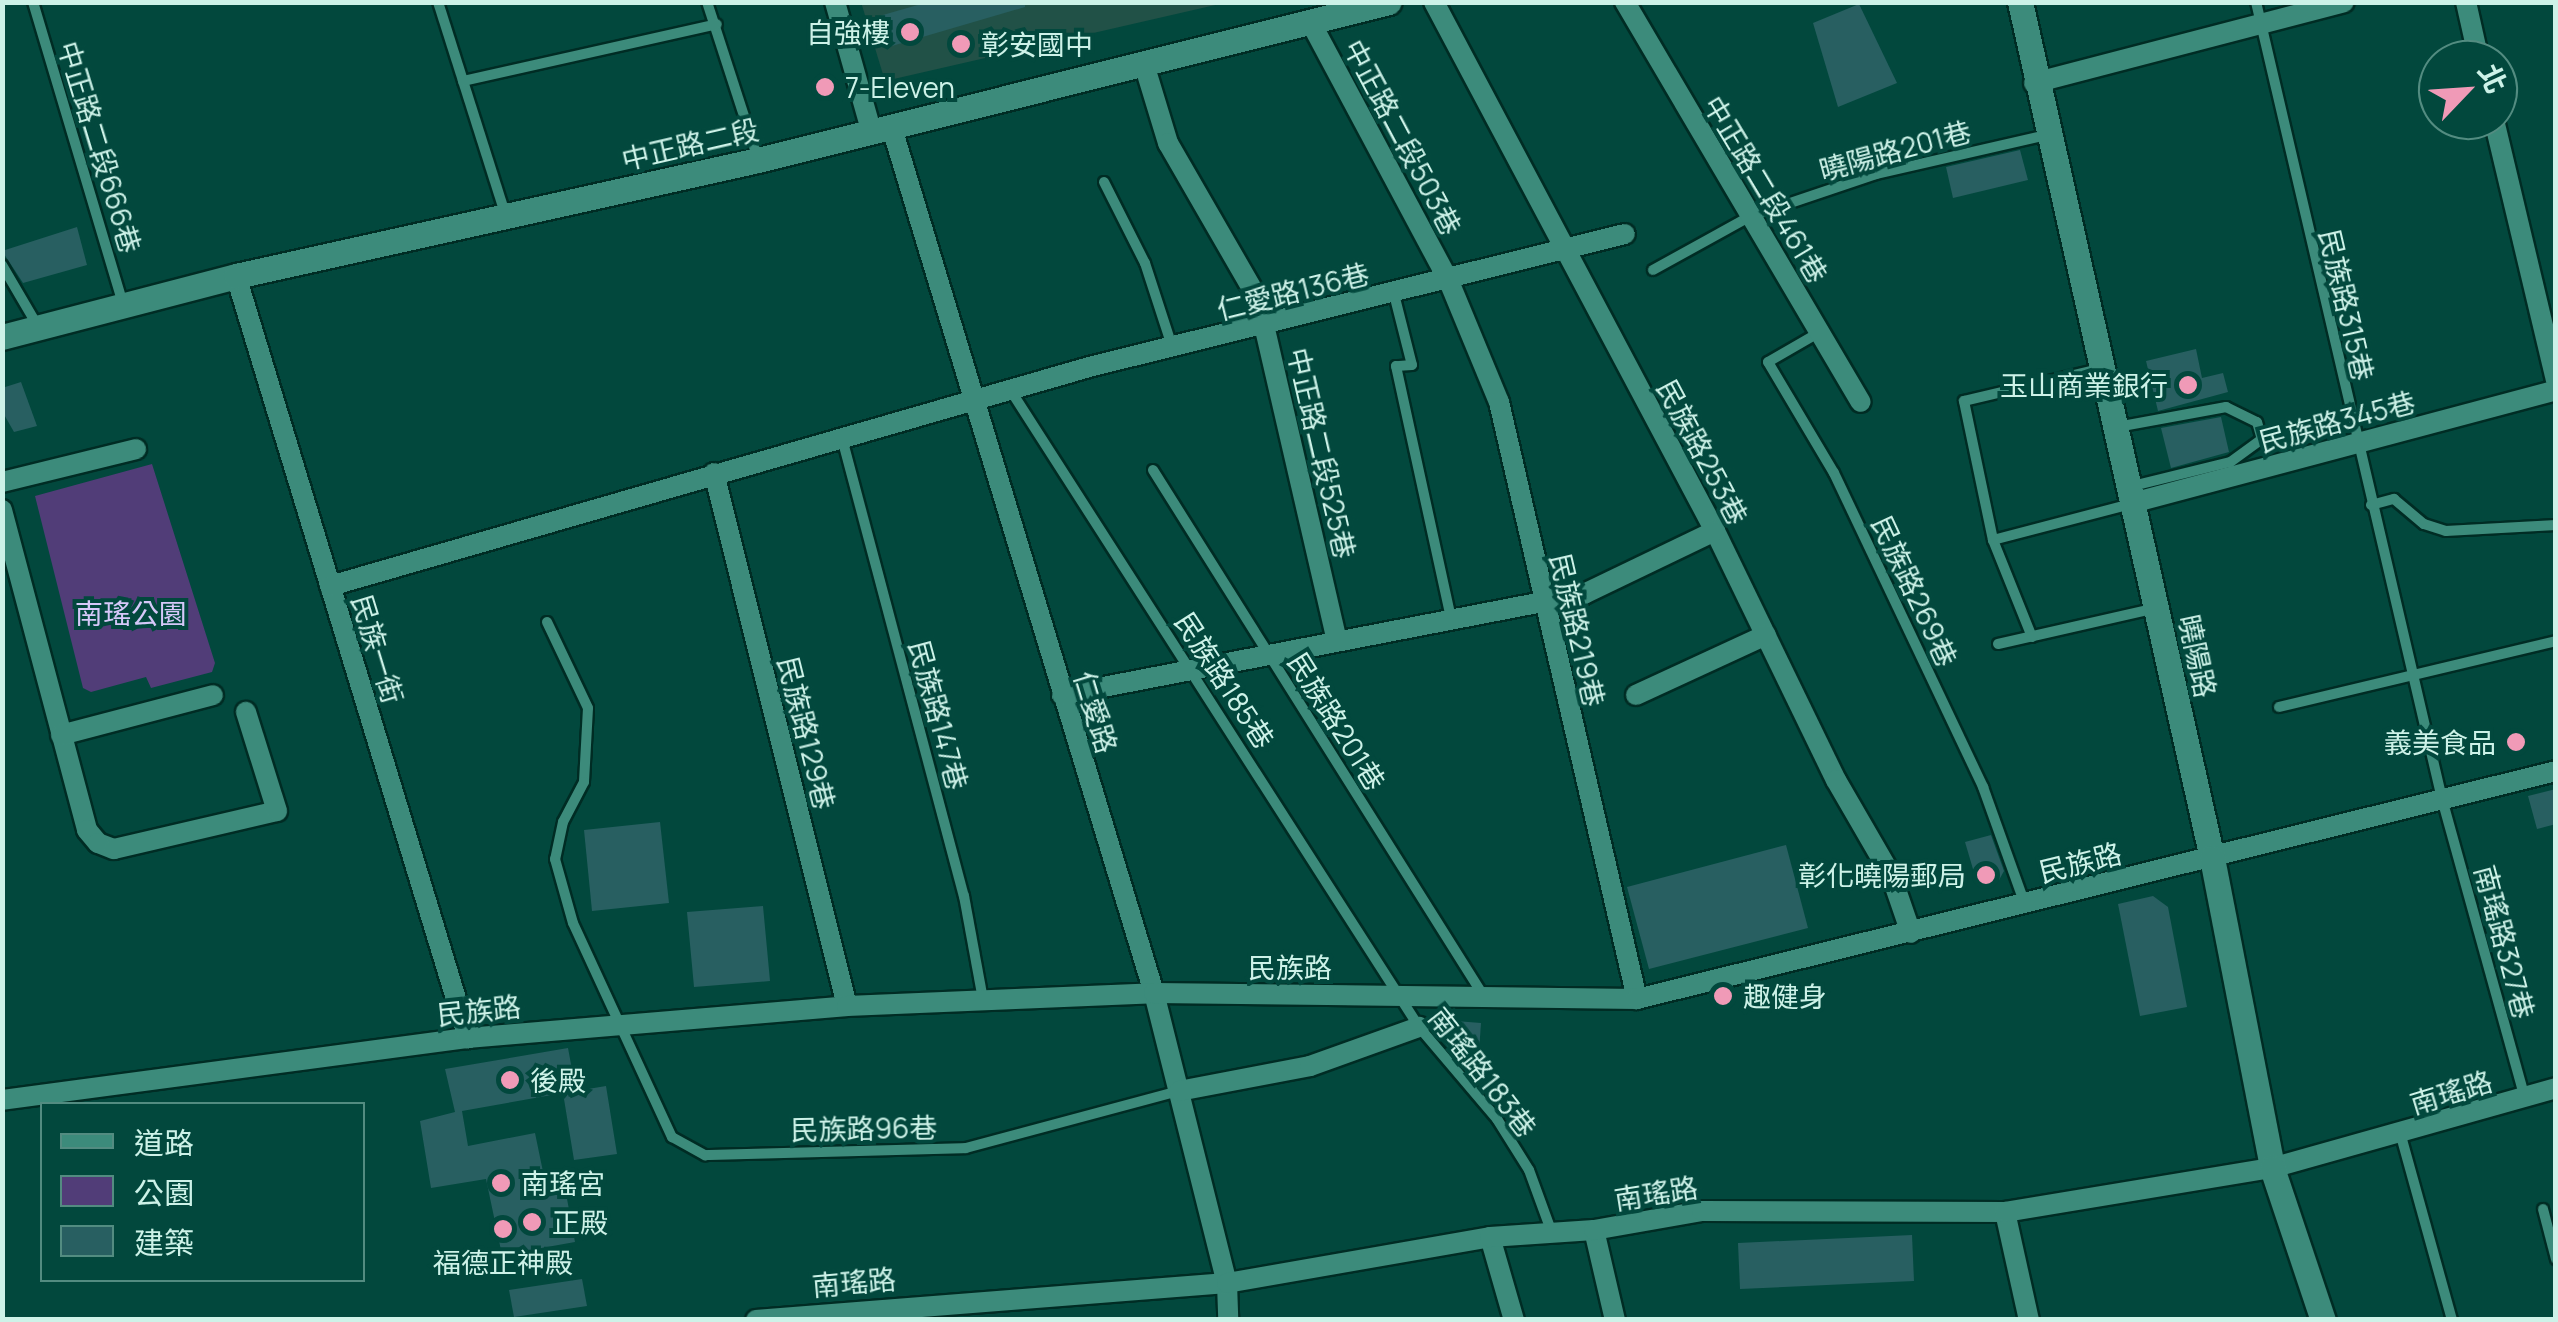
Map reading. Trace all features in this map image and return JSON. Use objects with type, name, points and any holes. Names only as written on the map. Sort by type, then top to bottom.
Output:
[{"type":"street","name":"仁愛路","points":[[834,2],[976,403],[1154,994],[1226,1283],[1228,1320]]},
{"type":"street","name":"中正路二段","points":[[2,338],[236,276],[758,160],[1389,2]]},
{"type":"street","name":"民族路253巷","points":[[1434,2],[1715,531],[1890,875],[1912,934]]},
{"type":"street","name":"中正路二段461巷","points":[[1625,2],[1861,402]]},
{"type":"street","name":"曉陽路","points":[[2020,2],[2034,83],[2212,858],[2272,1168],[2323,1320]]},
{"type":"street","points":[[2034,83],[2344,2]]},
{"type":"street","points":[[2466,2],[2475,40]]},
{"type":"street","name":"中正路二段503巷","points":[[1310,21],[1448,279]]},
{"type":"street","name":"中正路二段525巷","points":[[1144,64],[1168,142],[1239,261],[1265,327],[1337,641]]},
{"type":"street","points":[[2499,140],[2556,380]]},
{"type":"street","name":"仁愛路136巷","points":[[330,586],[1011,391],[1625,234]]},
{"type":"street","name":"民族一街","points":[[236,276],[468,1038]]},
{"type":"street","name":"民族路219巷","points":[[1448,279],[1499,402],[1637,999]]},
{"type":"street","name":"民族路345巷","points":[[2130,495],[2356,445],[2556,390]]},
{"type":"street","points":[[2,482],[136,449]]},
{"type":"street","name":"民族路129巷","points":[[714,473],[847,1006]]},
{"type":"street","points":[[2,510],[87,830],[114,849],[277,811],[246,712]]},
{"type":"street","points":[[1062,696],[1584,594],[1715,531]]},
{"type":"street","points":[[1636,695],[1766,635]]},
{"type":"street","points":[[62,735],[213,696]]},
{"type":"street","name":"民族路","points":[[2,1100],[468,1038],[847,1006],[1154,994],[1637,999],[1912,934],[2556,770]]},
{"type":"street","points":[[1179,1090],[1310,1066],[1418,1027]]},
{"type":"street","name":"南瑤路","points":[[756,1320],[911,1312],[1226,1283],[1490,1238],[1594,1230],[1702,1211],[2005,1212],[2272,1168],[2400,1136],[2556,1088]]},
{"type":"street","points":[[2005,1212],[2030,1320]]},
{"type":"street","points":[[1594,1230],[1615,1320]]},
{"type":"street","points":[[1490,1238],[1514,1320]]},
{"type":"lane","name":"中正路二段666巷","points":[[33,2],[124,304]]},
{"type":"lane","points":[[438,2],[506,216]]},
{"type":"lane","points":[[707,2],[758,160]]},
{"type":"lane","name":"民族路315巷","points":[[2256,2],[2356,445],[2442,799]]},
{"type":"lane","points":[[463,81],[717,24]]},
{"type":"lane","name":"曉陽路201巷","points":[[1653,270],[1749,217],[1876,174],[2046,135]]},
{"type":"lane","points":[[1104,182],[1146,264],[1173,349]]},
{"type":"lane","points":[[2,266],[40,329]]},
{"type":"lane","points":[[1394,294],[1412,365],[1396,366],[1452,618]]},
{"type":"lane","name":"民族路269巷","points":[[1821,332],[1768,362],[1834,473],[1966,752],[2026,904]]},
{"type":"lane","points":[[2032,637],[1993,540],[1964,402],[2100,368]]},
{"type":"lane","name":"民族路185巷","points":[[1011,391],[1398,995]]},
{"type":"lane","points":[[1993,540],[2230,462],[2262,439],[2257,422],[2226,407],[2114,428]]},
{"type":"lane","name":"民族路147巷","points":[[842,442],[964,896],[982,1000]]},
{"type":"lane","name":"民族路201巷","points":[[1153,470],[1483,995]]},
{"type":"lane","points":[[2371,505],[2394,499],[2424,524],[2446,531],[2556,524]]},
{"type":"lane","points":[[1998,644],[2156,608]]},
{"type":"lane","name":"民族路96巷","points":[[546,622],[588,708],[584,782],[562,822],[554,859],[573,923],[672,1136],[704,1155],[996,1144],[1179,1090]]},
{"type":"lane","points":[[2279,708],[2556,641]]},
{"type":"lane","name":"南瑤路327巷","points":[[2442,799],[2525,1098]]},
{"type":"lane","name":"南瑤路183巷","points":[[1398,995],[1418,1027],[1497,1119],[1529,1170],[1552,1233]]},
{"type":"lane","points":[[2400,1136],[2452,1320]]},
{"type":"lane","points":[[2543,1209],[2556,1258]]},
{"type":"shaded area","name":"彰安國中","points":[[861,2],[1224,3],[885,81]]},
{"type":"green space","name":"南瑤公園","points":[[152,464],[215,663],[212,672],[151,688],[146,677],[91,692],[83,688],[35,496]]},
{"type":"building","name":"自強樓","points":[[928,2],[1025,2],[1025,7],[885,48],[876,17]]},
{"type":"building","points":[[1859,4],[1897,83],[1838,107],[1813,23]]},
{"type":"building","points":[[2020,150],[2028,180],[1953,198],[1946,167]]},
{"type":"building","points":[[77,227],[87,265],[23,283],[2,251]]},
{"type":"building","name":"玉山商業銀行","points":[[2196,349],[2202,378],[2223,373],[2228,392],[2158,411],[2146,361]]},
{"type":"building","points":[[21,382],[37,426],[14,432],[2,411],[2,388]]},
{"type":"building","points":[[2221,417],[2229,452],[2171,468],[2161,428]]},
{"type":"building","points":[[2556,789],[2556,824],[2537,829],[2528,796]]},
{"type":"building","points":[[660,822],[669,903],[592,911],[584,830]]},
{"type":"building","points":[[1991,835],[2004,871],[1999,880],[1978,886],[1965,842]]},
{"type":"building","points":[[1786,845],[1808,928],[1649,969],[1627,887]]},
{"type":"building","points":[[2153,896],[2168,907],[2187,1007],[2140,1016],[2118,904]]},
{"type":"building","points":[[763,906],[770,981],[694,987],[687,912]]},
{"type":"building","points":[[1443,1020],[1481,1023],[1477,1080],[1442,1040]]},
{"type":"building","points":[[568,1048],[576,1091],[606,1086],[617,1154],[574,1160],[563,1093],[462,1111],[468,1146],[535,1133],[547,1191],[565,1188],[575,1242],[502,1255],[486,1179],[431,1188],[420,1121],[455,1112],[445,1069]]},
{"type":"building","points":[[1912,1235],[1914,1281],[1740,1289],[1738,1243]]},
{"type":"building","points":[[582,1279],[587,1306],[514,1317],[509,1290]]},
{"type":"place","name":"自強樓","points":[[910,32]]},
{"type":"place","name":"彰安國中","points":[[961,44]]},
{"type":"place","name":"7-Eleven","points":[[825,87]]},
{"type":"place","name":"玉山商業銀行","points":[[2188,385]]},
{"type":"place","name":"義美食品","points":[[2516,742]]},
{"type":"place","name":"彰化曉陽郵局","points":[[1986,875]]},
{"type":"place","name":"趣健身","points":[[1723,996]]},
{"type":"place","name":"後殿","points":[[510,1080]]},
{"type":"place","name":"南瑤宮","points":[[501,1183]]},
{"type":"place","name":"正殿","points":[[532,1222]]},
{"type":"place","name":"福德正神殿","points":[[503,1229]]}]
